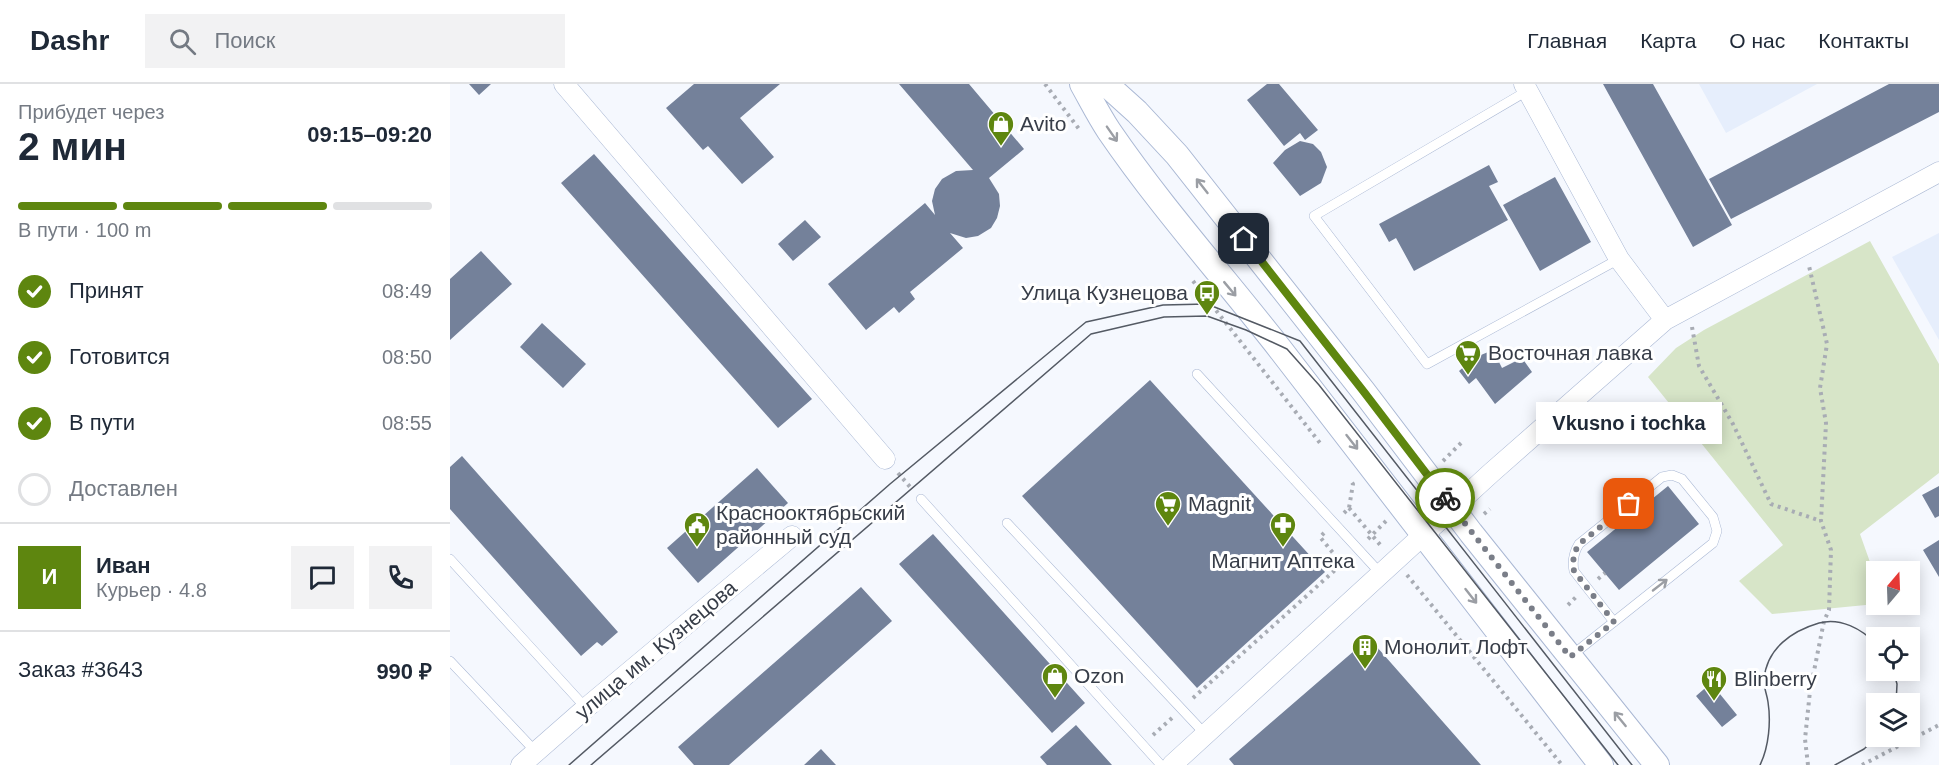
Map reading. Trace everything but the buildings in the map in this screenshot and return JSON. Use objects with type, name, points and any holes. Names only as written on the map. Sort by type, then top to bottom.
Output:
[{"type":"street","points":[[564,84],[885,459]]},
{"type":"street","points":[[1082,84],[1109,130],[1157,195],[1424,534],[1601,765]]},
{"type":"street","points":[[1106,84],[1137,112],[1177,155],[1453,509],[1657,765]]},
{"type":"street","points":[[1525,88],[1619,259],[1665,320]]},
{"type":"street","points":[[1172,765],[1491,473],[1665,320],[1939,172]]},
{"type":"street","name":"улица им. Кузнецова","points":[[528,758],[792,537]]},
{"type":"lane","points":[[1525,88],[1314,216],[1427,364],[1619,259]]},
{"type":"lane","points":[[1197,374],[1358,550],[1387,568]]},
{"type":"lane","points":[[1570,657],[1614,622],[1713,543],[1717,531],[1713,517],[1682,479],[1672,475],[1662,477],[1579,544],[1575,551],[1574,571],[1614,622]]},
{"type":"lane","points":[[921,499],[1161,765]]},
{"type":"lane","points":[[1008,523],[1206,735]]},
{"type":"lane","points":[[450,559],[586,708]]},
{"type":"lane","points":[[450,661],[528,758]]},
{"type":"path","points":[[1808,261],[1827,344],[1820,388],[1826,423],[1821,521],[1831,550],[1828,610],[1810,691],[1804,738],[1808,765]]},
{"type":"path","points":[[1691,324],[1700,366],[1733,424],[1771,504],[1821,521]]},
{"type":"path","points":[[885,459],[921,499]]},
{"type":"path","points":[[1349,508],[1373,535],[1387,568],[1562,765]]},
{"type":"path","points":[[1143,744],[1373,535]]},
{"type":"path","points":[[1862,765],[1939,725]]},
{"type":"shaded area","points":[[1699,84],[1817,84],[1726,133]]},
{"type":"shaded area","points":[[1939,233],[1939,340],[1892,257]]},
{"type":"green space","points":[[1870,241],[1939,364],[1939,473],[1860,534],[1870,561],[1866,561],[1866,605],[1772,614],[1739,581],[1783,545],[1648,377],[1676,348],[1704,330]]},
{"type":"tram line","points":[[569,765],[890,484],[1086,322],[1163,305],[1207,304],[1300,341],[1632,765]]},
{"type":"tram line","points":[[591,765],[1091,334],[1164,317],[1207,316],[1246,330],[1287,349],[1319,385],[1618,765]]},
{"type":"tram line","points":[[1760,765],[1769,726],[1768,699],[1764,679],[1770,658],[1782,642],[1809,626],[1827,622],[1843,623],[1866,636]]},
{"type":"tram line","points":[[1896,681],[1897,693]]},
{"type":"tram line","points":[[1835,765],[1866,747]]},
{"type":"way so far","points":[[1445,498],[1570,657],[1614,622],[1574,571],[1575,551],[1579,544],[1629,504]]},
{"type":"place","name":"Avito","points":[[1001,147]]},
{"type":"place","name":"Улица Кузнецова","points":[[1207,316]]},
{"type":"place","name":"Восточная лавка","points":[[1468,376]]},
{"type":"place","name":"Vkusno i tochka","points":[[1629,504]]},
{"type":"place","name":"Magnit","points":[[1168,527]]},
{"type":"place","name":"Краснооктябрьский районный суд","points":[[697,548]]},
{"type":"place","name":"Магнит Аптека","points":[[1283,548]]},
{"type":"place","name":"Монолит Лофт","points":[[1365,670]]},
{"type":"place","name":"Ozon","points":[[1055,699]]},
{"type":"place","name":"Blinberry","points":[[1714,702]]},
{"type":"route","points":[[1244,239],[1445,498]]}]
